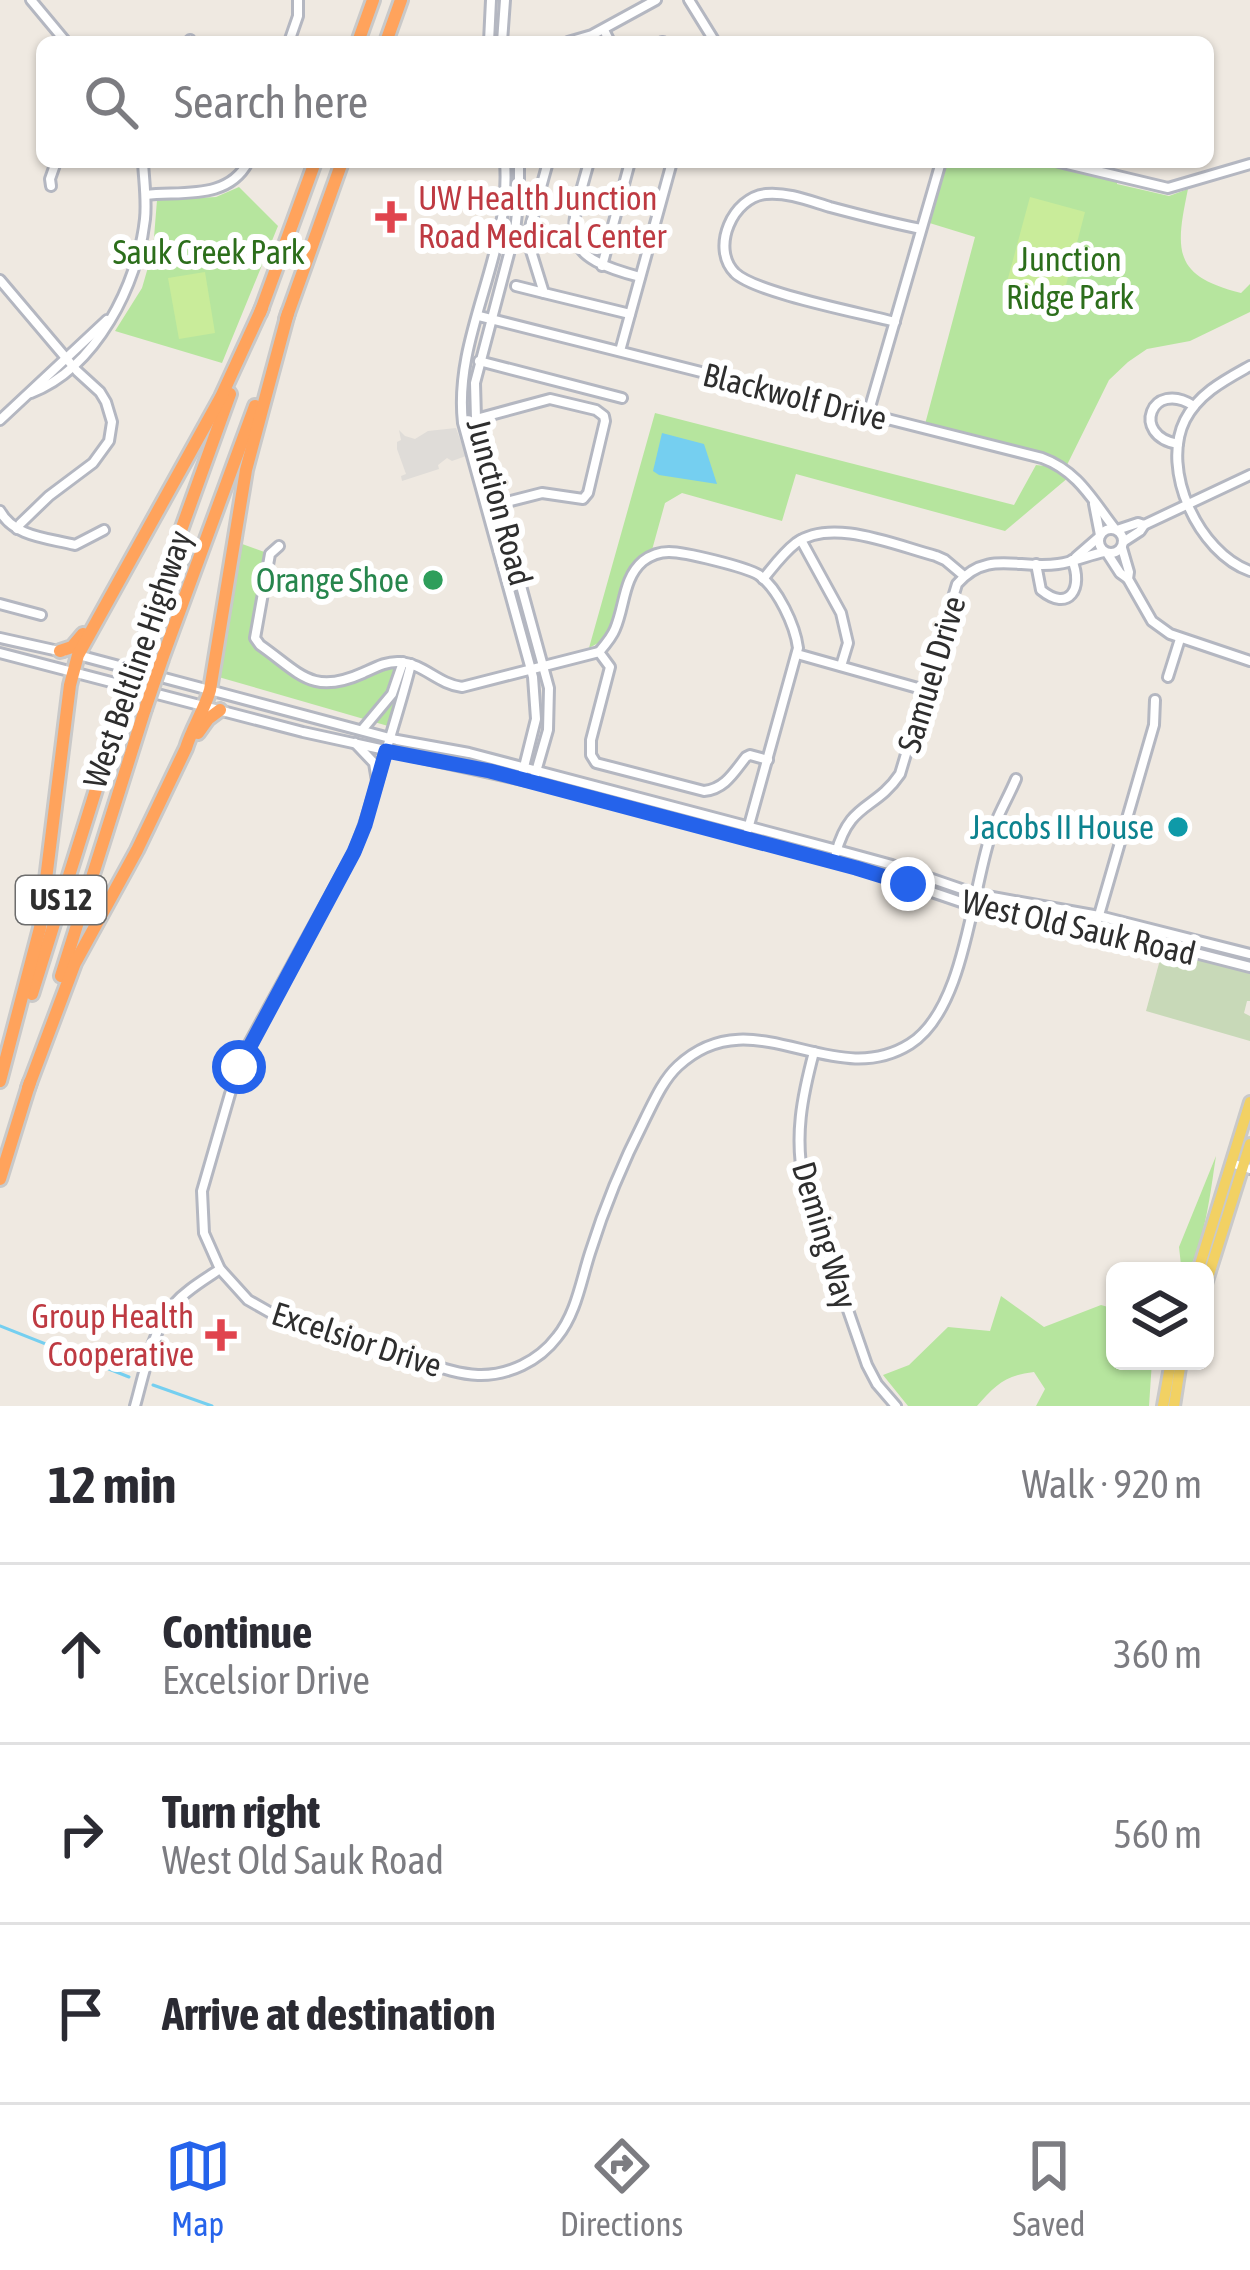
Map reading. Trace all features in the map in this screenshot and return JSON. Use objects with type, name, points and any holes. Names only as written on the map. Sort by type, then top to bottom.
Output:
[{"type":"highway","points":[[360,36],[373,0]]},
{"type":"highway","points":[[388,36],[401,0]]},
{"type":"highway","name":"West Beltline Highway","points":[[0,1097],[157,597],[313,168]]},
{"type":"highway","name":"West Beltline Highway","points":[[0,1179],[162,659],[340,168]]},
{"type":"highway","points":[[0,1082],[37,947],[78,655],[221,397],[262,308]]},
{"type":"highway","points":[[28,1088],[75,963],[137,850],[205,706],[246,470],[289,313]]},
{"type":"highway","points":[[60,651],[72,647],[97,620]]},
{"type":"highway","points":[[186,748],[220,710]]},
{"type":"main road","points":[[1213,1262],[1242,1166],[1250,1102]]},
{"type":"main road","points":[[1202,1262],[1250,1144]]},
{"type":"main road","points":[[1163,1406],[1169,1370]]},
{"type":"main road","points":[[1174,1406],[1180,1370]]},
{"type":"street","points":[[31,0],[61,36]]},
{"type":"street","points":[[291,36],[298,0]]},
{"type":"street","points":[[488,36],[491,0]]},
{"type":"street","points":[[502,36],[505,0]]},
{"type":"street","points":[[586,36],[656,0]]},
{"type":"street","points":[[689,0],[712,36]]},
{"type":"street","points":[[604,30],[607,36]]},
{"type":"street","points":[[1084,168],[1168,188],[1250,164]]},
{"type":"street","points":[[51,186],[54,168]]},
{"type":"street","points":[[0,420],[69,362],[119,303],[139,255],[146,213],[142,168]]},
{"type":"street","points":[[146,194],[221,188],[244,168]]},
{"type":"street","name":"Junction Road","points":[[505,168],[501,232],[461,396],[463,423],[531,669],[534,730],[520,779]]},
{"type":"street","name":"Junction Road","points":[[519,168],[518,217],[480,361],[476,419],[549,688],[549,718],[533,782]]},
{"type":"street","points":[[544,293],[526,238],[546,168]]},
{"type":"street","points":[[588,168],[573,232],[581,251],[602,266],[640,277]]},
{"type":"street","points":[[602,266],[628,168]]},
{"type":"street","points":[[620,351],[670,168]]},
{"type":"street","points":[[868,414],[939,168]]},
{"type":"street","points":[[895,322],[747,282],[727,262],[728,229],[750,199],[772,194],[921,229]]},
{"type":"street","points":[[0,280],[106,402],[112,422],[109,441],[93,464],[33,509],[17,529]]},
{"type":"street","points":[[516,286],[630,314]]},
{"type":"street","name":"Blackwolf Drive","points":[[479,316],[1054,462],[1076,477],[1116,530]]},
{"type":"street","points":[[467,358],[622,398]]},
{"type":"street","points":[[1250,366],[1215,386],[1194,406],[1178,444],[1178,469],[1206,538],[1229,561],[1250,571]]},
{"type":"street","points":[[1178,444],[1157,437],[1150,421],[1153,410],[1170,397],[1194,406]]},
{"type":"street","points":[[476,419],[550,399],[601,412],[605,421],[583,499],[542,493],[500,504]]},
{"type":"street","points":[[1036,564],[1041,590],[1060,599],[1077,586],[1074,559],[1106,529],[1144,525],[1250,475]]},
{"type":"street","points":[[1094,502],[1099,545],[1128,579],[1152,621],[1180,639],[1250,661]]},
{"type":"street","points":[[2,519],[17,529],[75,545],[104,530]]},
{"type":"street","points":[[1106,552],[1115,553],[1144,525]]},
{"type":"street","points":[[1116,530],[1128,579]]},
{"type":"street","points":[[763,579],[801,540],[819,532],[841,532],[937,556],[964,577]]},
{"type":"street","points":[[801,540],[841,613],[848,643],[842,666]]},
{"type":"street","points":[[278,546],[269,554],[255,638],[308,679],[324,684],[349,680],[389,662],[407,663],[462,687],[599,652],[615,629],[631,577],[654,554],[681,554],[763,579],[795,630],[797,654],[745,839]]},
{"type":"street","name":"Samuel Drive","points":[[834,862],[849,819],[900,774],[957,584],[987,562],[1056,564],[1106,552]]},
{"type":"street","points":[[0,604],[41,615]]},
{"type":"street","name":"West Old Sauk Road","points":[[0,638],[392,739],[524,767],[837,850],[976,894],[1099,916],[1250,954]]},
{"type":"street","points":[[1168,677],[1180,639]]},
{"type":"street","points":[[599,652],[610,667],[590,750],[596,763],[704,791],[725,783],[750,755],[767,760]]},
{"type":"street","name":"West Old Sauk Road","points":[[0,653],[386,751],[533,782],[876,873],[973,906],[1095,929],[1250,967]]},
{"type":"street","points":[[797,654],[925,690]]},
{"type":"street","points":[[362,730],[392,694],[407,663]]},
{"type":"street","points":[[135,1406],[168,1312],[220,1269],[204,1233],[202,1191],[230,1094],[244,1053],[354,852],[392,739],[407,663]]},
{"type":"street","points":[[1095,929],[1154,725],[1155,700]]},
{"type":"street","points":[[354,742],[374,763],[377,782]]},
{"type":"street","name":"Excelsior Drive","points":[[220,1269],[248,1300],[278,1316],[464,1374],[510,1371],[542,1353],[569,1318],[609,1191],[660,1090],[690,1056],[726,1040],[757,1038],[851,1060],[879,1058],[891,1055],[933,1024],[946,1001],[989,838],[1016,779]]},
{"type":"street","name":"Deming Way","points":[[814,1052],[800,1111],[802,1172],[867,1365],[896,1406]]},
{"type":"green space","name":"Junction Ridge Park","points":[[939,168],[1082,168],[1117,177],[1117,184],[1169,196],[1188,189],[1181,229],[1184,258],[1202,278],[1219,286],[1241,293],[1250,284],[1250,312],[1190,341],[1147,349],[1128,362],[1109,380],[1065,469],[1054,462],[924,428],[975,237],[923,221]]},
{"type":"green space","name":"Sauk Creek Park","points":[[239,187],[278,226],[222,363],[115,331],[142,288],[153,250],[157,200],[216,197]]},
{"type":"green space","points":[[1030,197],[1085,212],[1060,308],[1004,293]]},
{"type":"green space","points":[[205,272],[215,333],[179,339],[168,278]]},
{"type":"green space","points":[[655,413],[1014,505],[1036,465],[1054,467],[1069,477],[1005,531],[796,474],[782,521],[682,493],[665,503],[652,550],[628,571],[611,625],[600,642],[589,648]]},
{"type":"green space","points":[[234,541],[270,554],[255,638],[308,679],[324,684],[389,662],[408,676],[395,728],[215,676]]},
{"type":"green space","points":[[1164,945],[1250,967],[1250,1001],[1244,1013],[1250,1016],[1250,1041],[1146,1011]]},
{"type":"green space","points":[[1216,1156],[1193,1262],[1181,1262],[1179,1247]]},
{"type":"green space","points":[[1001,1296],[1044,1327],[1106,1306],[1106,1370],[1151,1370],[1149,1406],[1036,1406],[1045,1389],[1034,1372],[1002,1382],[977,1406],[908,1406],[883,1375],[909,1365],[948,1327],[990,1331]]},
{"type":"shaded area","points":[[456,428],[466,456],[447,458],[439,469],[402,481],[406,474],[397,449],[399,430],[415,439],[428,431]]},
{"type":"water","points":[[662,433],[704,444],[717,484],[653,471]]},
{"type":"waterway","points":[[0,1326],[129,1377]]},
{"type":"waterway","points":[[153,1385],[212,1406]]},
{"type":"place","name":"UW Health Junction Road Medical Center","points":[[391,217]]},
{"type":"place","name":"Orange Shoe","points":[[433,580]]},
{"type":"place","name":"Jacobs II House","points":[[1178,827]]},
{"type":"place","name":"Group Health Cooperative","points":[[221,1335]]},
{"type":"route","points":[[239,1067],[354,852],[386,751],[490,771],[908,884]]}]
